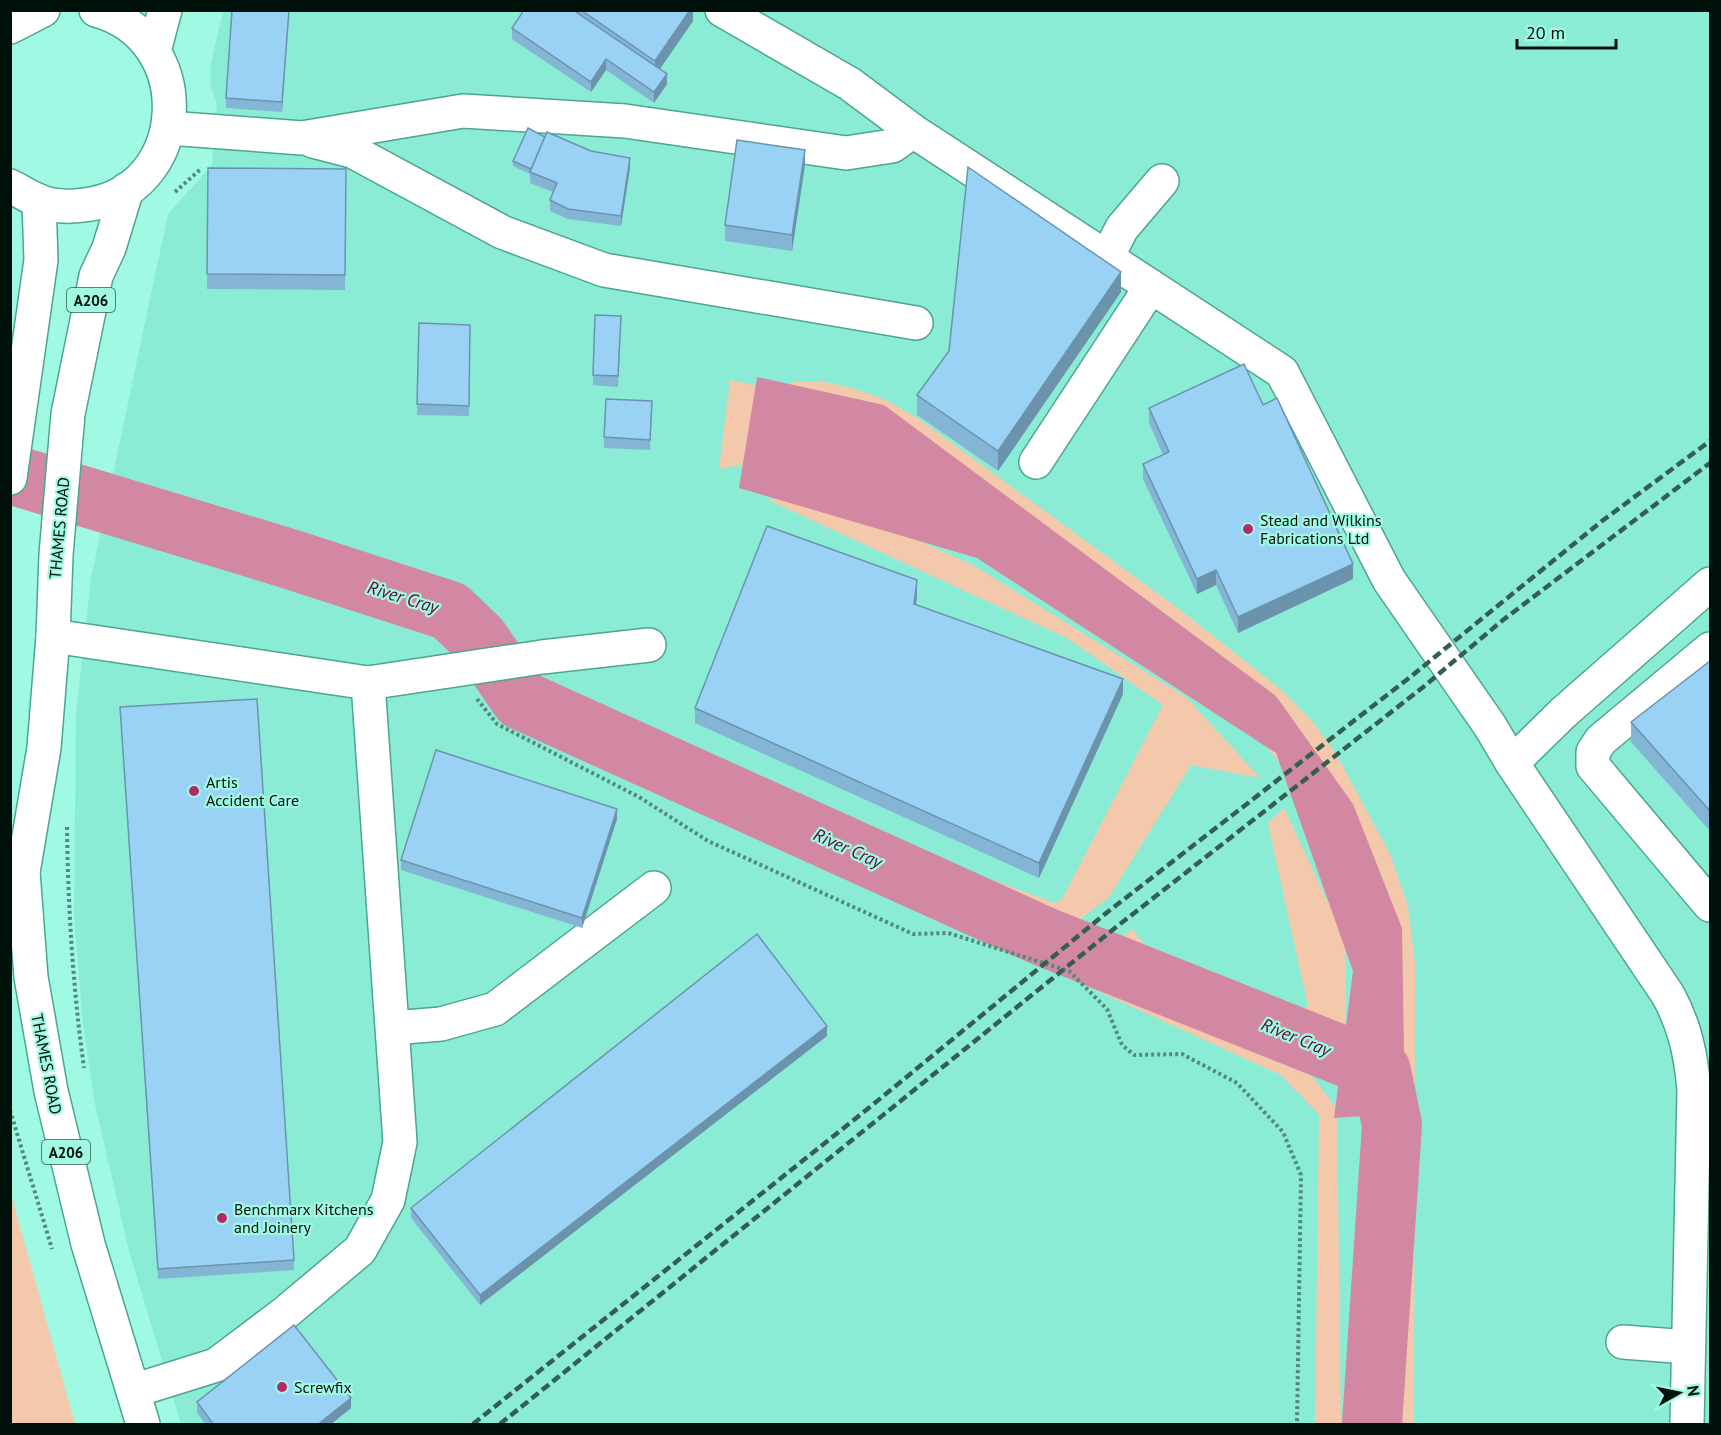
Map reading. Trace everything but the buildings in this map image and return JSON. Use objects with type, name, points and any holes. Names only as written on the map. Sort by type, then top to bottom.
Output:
[{"type":"street","points":[[10,27],[43,10]]},
{"type":"street","points":[[10,186],[39,201],[71,206],[92,204],[127,189],[154,161],[168,128],[171,105],[168,86],[154,51],[126,23],[96,10]]},
{"type":"street","points":[[154,51],[165,10]]},
{"type":"street","points":[[722,10],[850,84],[913,131],[1107,256],[1150,288],[1282,372],[1389,580],[1490,726],[1512,763],[1668,994],[1681,1018],[1691,1053],[1694,1090],[1696,1335],[1699,1389],[1687,1425]]},
{"type":"street","points":[[302,138],[463,111],[625,121],[846,153],[892,146],[913,131]]},
{"type":"street","points":[[168,128],[302,138],[352,151],[502,232],[604,270],[916,323]]},
{"type":"street","points":[[1107,256],[1122,228],[1162,181]]},
{"type":"street","name":"THAMES ROAD","points":[[23,872],[44,748],[53,636],[56,555],[69,414],[96,276],[109,248],[127,189]]},
{"type":"street","points":[[10,478],[41,260],[39,201]]},
{"type":"street","points":[[1036,462],[1150,288]]},
{"type":"street","points":[[1512,763],[1563,713],[1710,584]]},
{"type":"street","points":[[53,636],[368,683],[516,661],[649,645]]},
{"type":"street","points":[[1710,649],[1600,740],[1593,752],[1593,766],[1710,905]]},
{"type":"street","points":[[133,1391],[216,1365],[285,1313],[360,1250],[388,1200],[400,1142],[368,683]]},
{"type":"street","name":"THAMES ROAD","points":[[10,814],[23,872],[31,976],[51,1092],[88,1244],[143,1425]]},
{"type":"street","points":[[393,1028],[441,1024],[495,1009],[654,888]]},
{"type":"street","points":[[1623,1342],[1696,1335]]},
{"type":"path","points":[[456,671],[462,682],[497,724],[639,797],[708,841],[913,934],[948,933],[1069,971],[1107,1009],[1122,1045],[1134,1055],[1182,1054],[1238,1083],[1283,1132],[1301,1175],[1297,1425]]},
{"type":"path","points":[[66,824],[73,984],[85,1079]]},
{"type":"shaded area","points":[[223,11],[1710,11],[1710,1424],[181,1424],[129,1251],[94,1100],[82,1015],[74,915],[76,714],[91,578],[168,214],[212,165],[217,104],[211,87],[210,68]]},
{"type":"shaded area","points":[[757,377],[884,405],[1276,696],[1353,804],[1402,928],[1405,1113],[1334,1118],[1353,971],[1276,753],[977,558],[739,488]]},
{"type":"shaded area","points":[[730,380],[777,390],[794,382],[820,381],[852,388],[886,400],[919,419],[1187,615],[1284,692],[1311,720],[1335,752],[1390,854],[1408,906],[1415,964],[1414,1424],[1391,1424],[1396,1001],[1283,722],[1279,762],[1229,700],[855,443],[719,469]]},
{"type":"shaded area","points":[[811,493],[973,565],[1186,697],[1260,778],[1191,765],[1109,897],[1060,935],[755,793],[1055,903],[1062,899],[1163,705],[1067,638],[768,500]]},
{"type":"shaded area","points":[[1284,808],[1346,941],[1346,1063],[1099,955],[1132,929],[1171,977],[1263,1015],[1308,1007],[1268,823]]},
{"type":"shaded area","points":[[1069,978],[1309,1072],[1337,1109],[1341,1424],[1315,1424],[1319,1115],[1281,1075]]},
{"type":"shaded area","points":[[11,1194],[75,1424],[11,1424]]},
{"type":"waterway","name":"River Cray","points":[[10,474],[293,560],[450,611],[479,639],[521,700],[1045,937],[1381,1071],[1392,1125],[1372,1424]]},
{"type":"railway","points":[[473,1424],[870,1107],[1105,914],[1409,678],[1602,521],[1710,441]]},
{"type":"railway","points":[[500,1424],[1115,928],[1422,688],[1503,620],[1710,463]]},
{"type":"place","name":"Stead and Wilkins Fabrications Ltd","points":[[1248,529]]},
{"type":"place","name":"Artis Accident Care","points":[[194,791]]},
{"type":"place","name":"Benchmarx Kitchens and Joinery","points":[[222,1218]]},
{"type":"place","name":"Screwfix","points":[[282,1387]]}]
